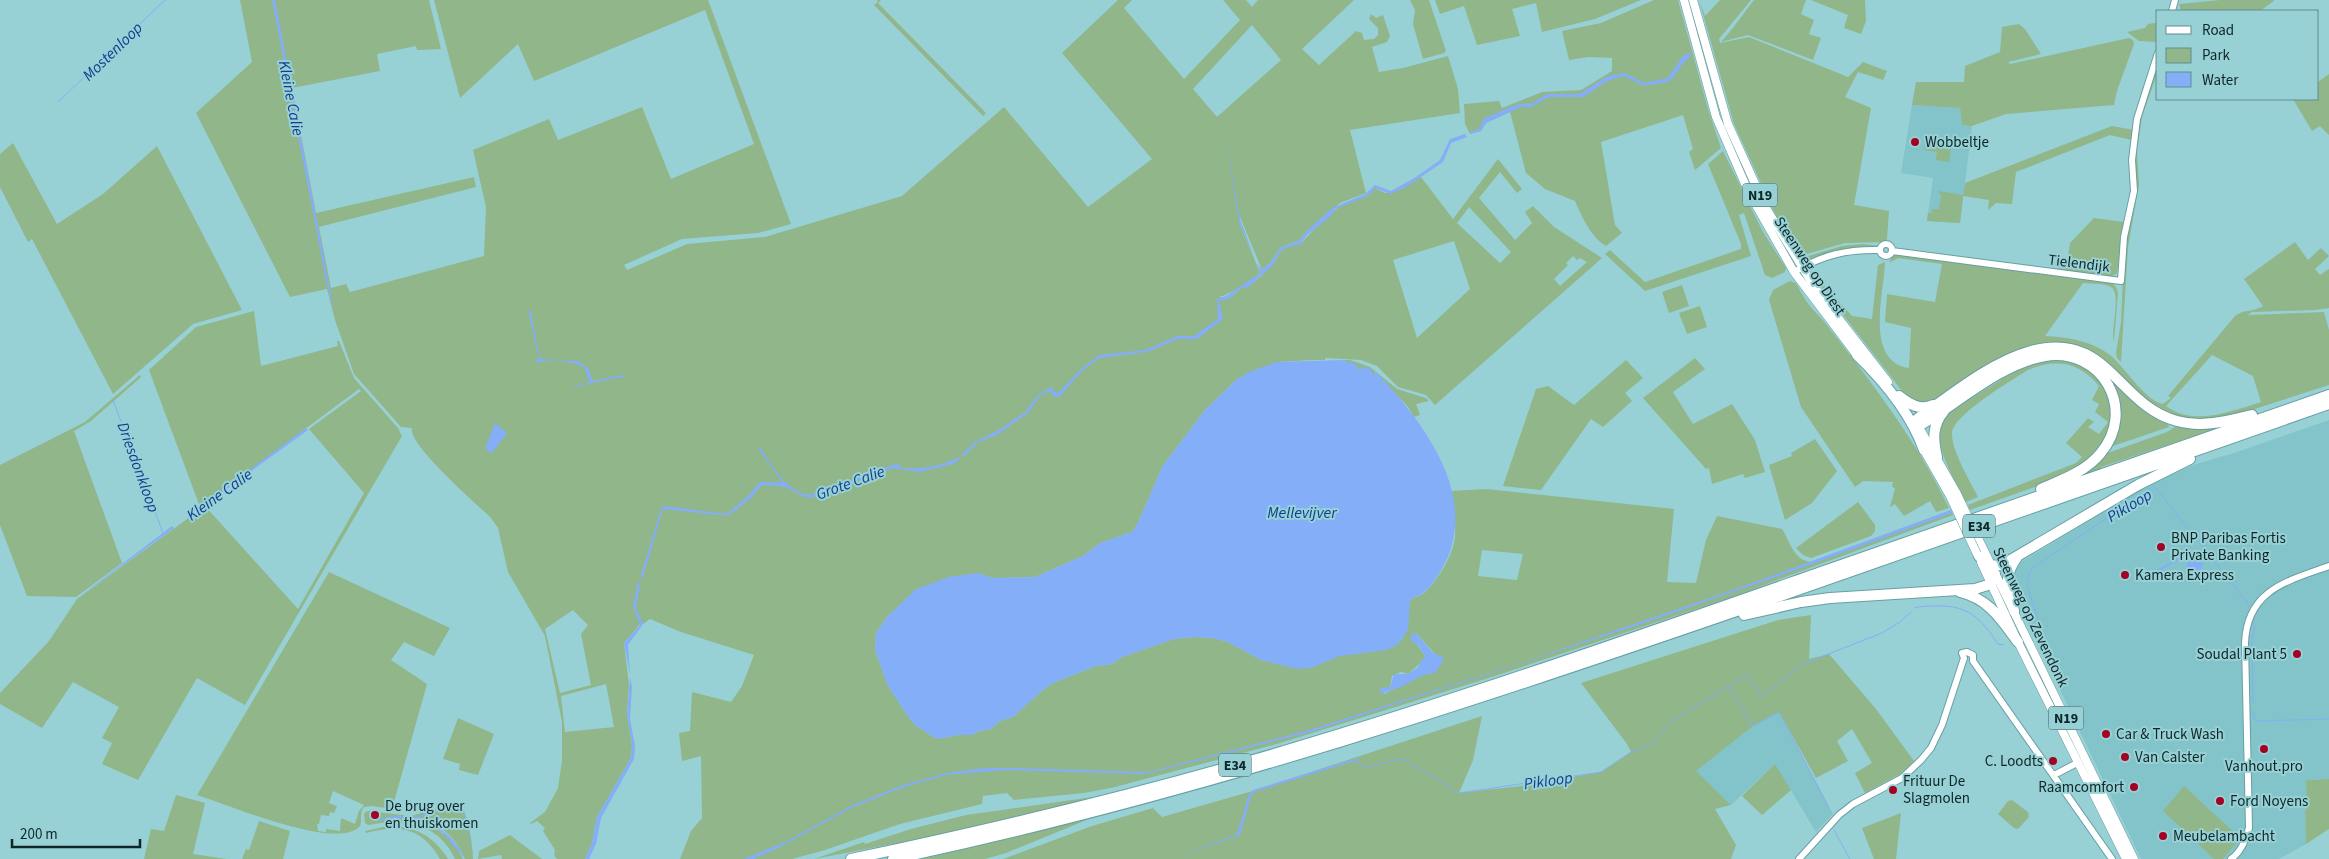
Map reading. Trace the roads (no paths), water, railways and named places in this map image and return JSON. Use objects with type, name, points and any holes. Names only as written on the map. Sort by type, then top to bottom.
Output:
[{"type":"highway","points":[[1916,424],[1996,366],[2016,356],[2040,349],[2059,347],[2082,352],[2100,362],[2152,410],[2178,421],[2208,424],[2285,410]]},
{"type":"highway","points":[[1857,355],[1885,385],[1916,424],[1924,450]]},
{"type":"highway","points":[[1899,396],[1909,404],[1921,408],[1944,405],[2020,364],[2050,355],[2072,357],[2089,364],[2104,378],[2112,393],[2115,406],[2114,424],[2107,444],[2100,454],[2091,463],[2064,479],[2010,501],[1988,514]]},
{"type":"highway","name":"E34","points":[[851,859],[1036,818],[1276,753],[1534,671],[2329,395]]},
{"type":"highway","name":"E34","points":[[893,859],[1101,810],[1286,759],[1529,682],[1720,617],[2329,404]]},
{"type":"highway","points":[[1938,457],[1934,444],[1935,430],[1944,405]]},
{"type":"highway","points":[[1720,617],[1734,617],[1800,602],[1830,598],[1981,588],[2002,565],[2150,478],[2224,445],[2237,436]]},
{"type":"highway","points":[[1980,554],[1993,575]]},
{"type":"highway","points":[[2014,611],[2008,577],[2010,567],[2017,557]]},
{"type":"highway","points":[[1952,591],[1975,597],[1989,606],[2000,617],[2018,642]]},
{"type":"main road","name":"Steenweg op Diest","points":[[1684,0],[1713,110],[1724,139],[1756,208],[1794,272],[1891,400],[1953,495]]},
{"type":"main road","name":"Steenweg op Diest","points":[[1693,0],[1735,142],[1766,208],[1802,268],[1833,313],[1899,396],[1938,457],[1953,495]]},
{"type":"main road","name":"Steenweg op Zevendonk","points":[[1953,495],[1980,554],[2014,611],[2134,859]]},
{"type":"main road","name":"Steenweg op Zevendonk","points":[[1993,575],[2018,642],[2126,859]]},
{"type":"street","name":"Tielendijk","points":[[1794,272],[1817,259],[1836,253],[1880,250],[1883,245],[1888,244],[1892,251],[2121,281],[2124,237],[2134,191],[2132,160],[2137,119],[2156,59]]},
{"type":"street","points":[[2231,859],[2237,855],[2244,842],[2248,828],[2245,658],[2245,630],[2248,619],[2259,602],[2278,585],[2329,566]]},
{"type":"street","points":[[1799,859],[1839,815],[1853,804],[1902,778],[1921,760],[1931,748],[1942,725],[1968,657],[2054,775],[2112,859]]},
{"type":"street","points":[[2054,775],[2077,762]]},
{"type":"water","name":"Kleine Calie","points":[[272,0],[275,0],[334,311],[327,286]]},
{"type":"water","points":[[1690,52],[1691,56],[1684,62],[1672,79],[1667,82],[1644,86],[1624,76],[1607,81],[1583,97],[1549,97],[1531,107],[1521,107],[1486,123],[1481,131],[1471,134],[1469,132],[1479,129],[1484,118],[1507,108],[1519,104],[1531,104],[1547,94],[1579,94],[1608,76],[1625,73],[1644,83],[1668,78],[1682,57]]},
{"type":"water","points":[[1225,131],[1240,219],[1256,261],[1239,222]]},
{"type":"water","points":[[1465,134],[1467,137],[1451,143],[1443,162],[1406,187],[1390,194],[1375,188],[1368,196],[1335,209],[1331,216],[1307,235],[1301,244],[1282,249],[1273,265],[1248,287],[1241,288],[1229,299],[1219,301],[1223,319],[1197,339],[1178,339],[1147,352],[1099,358],[1082,371],[1060,396],[1055,397],[1049,391],[1039,397],[1028,413],[997,435],[978,442],[963,457],[962,454],[975,442],[997,431],[1025,412],[1037,396],[1051,387],[1058,393],[1080,370],[1099,355],[1145,350],[1177,336],[1194,336],[1218,319],[1217,299],[1226,296],[1260,273],[1257,263],[1262,270],[1271,262],[1281,247],[1299,241],[1332,208],[1365,194],[1375,185],[1391,191],[1416,177],[1440,160],[1450,139]]},
{"type":"water","points":[[528,309],[531,312],[540,359],[578,361],[588,368],[593,381],[621,375],[627,378],[620,377],[574,387],[590,382],[584,367],[560,361],[542,361],[537,363],[536,360],[539,359]]},
{"type":"water","name":"Mellevijver","points":[[1342,360],[1356,364],[1359,370],[1363,367],[1372,369],[1370,375],[1376,372],[1410,411],[1426,433],[1439,457],[1449,481],[1455,507],[1454,533],[1447,559],[1431,586],[1410,600],[1408,630],[1397,645],[1387,650],[1340,656],[1311,668],[1297,669],[1261,660],[1228,642],[1212,638],[1174,639],[1122,657],[1112,664],[1096,666],[1055,682],[1044,689],[1013,717],[1000,721],[991,729],[979,731],[972,735],[937,739],[915,725],[888,686],[875,650],[876,633],[887,617],[916,589],[949,577],[978,573],[992,578],[1035,577],[1083,556],[1100,543],[1132,532],[1139,521],[1162,467],[1205,410],[1237,379],[1249,372],[1277,362]]},
{"type":"water","points":[[495,423],[507,433],[492,453],[485,449]]},
{"type":"water","name":"Kleine Calie","points":[[306,428],[308,430],[203,506],[203,504]]},
{"type":"water","name":"Grote Calie","points":[[760,448],[787,484],[802,493],[810,495],[892,465],[898,464],[901,468],[923,468],[945,463],[959,457],[960,459],[953,464],[919,472],[892,468],[811,498],[802,496],[786,487],[762,485],[751,498],[728,516],[663,509],[643,577],[640,578],[662,506],[727,514],[750,494],[760,482],[783,483],[758,449]]},
{"type":"water","points":[[1951,510],[1952,513],[1641,624],[1307,733],[1145,774],[1006,770],[946,775],[904,787],[853,807],[774,850],[753,859],[744,859],[787,841],[853,805],[903,785],[947,773],[985,768],[1148,772],[1306,731],[1526,661],[1730,591]]},
{"type":"water","points":[[172,526],[174,528],[76,599]]},
{"type":"water","points":[[2192,550],[2193,552],[2190,554],[2198,557],[2203,563],[2201,571],[2193,573],[2187,569],[2186,565],[2190,558],[2188,555],[2154,574],[2153,572]]},
{"type":"water","points":[[638,581],[640,584],[636,608],[643,624],[628,645],[630,675],[624,643],[640,625],[633,606]]},
{"type":"water","points":[[1416,633],[1433,653],[1443,657],[1443,661],[1435,673],[1423,675],[1403,686],[1381,694],[1380,688],[1390,687],[1394,674],[1408,674],[1417,668],[1425,656],[1418,645],[1410,640],[1412,634]]},
{"type":"water","points":[[630,677],[632,687],[630,719],[635,746],[634,759],[601,818],[596,844],[589,859],[585,859],[592,843],[597,817],[631,758],[632,745],[627,714]]},
{"type":"water","points":[[1357,758],[1358,762],[1354,761],[1254,792],[1251,796],[1240,835],[1172,859],[1238,834],[1248,796],[1253,790]]},
{"type":"water","points":[[452,804],[459,806],[464,810],[473,854],[463,812],[459,807],[447,807],[418,818],[440,829],[452,838],[465,859],[443,833],[426,823],[405,818],[369,821],[394,816],[416,817]]},
{"type":"waterway","name":"Mostenloop","points":[[58,102],[165,0]]},
{"type":"waterway","name":"Driesdonkloop","points":[[113,400],[163,533]]},
{"type":"waterway","name":"Pikloop","points":[[2035,629],[2040,625],[2027,586],[2031,569],[2154,486],[2249,607]]},
{"type":"waterway","name":"Pikloop","points":[[1914,608],[1945,606],[1964,610],[1979,620],[1998,644],[2004,645]]},
{"type":"waterway","name":"Pikloop","points":[[1358,762],[1366,768],[1402,758],[1459,793],[1601,772],[1631,752],[1651,745],[1673,720],[1747,675],[1760,695],[1765,694],[1803,664],[1882,633],[1900,622],[1911,612]]},
{"type":"waterway","name":"Pikloop","points":[[2253,623],[2255,627],[2252,638],[2253,703]]},
{"type":"waterway","points":[[1728,686],[1753,726],[1779,712],[1829,808]]},
{"type":"waterway","name":"Pikloop","points":[[2253,711],[2256,721],[2329,719]]},
{"type":"waterway","name":"Pikloop","points":[[1275,784],[1322,770]]},
{"type":"waterway","name":"Pikloop","points":[[1237,834],[1243,816]]},
{"type":"waterway","points":[[1834,830],[1850,859]]},
{"type":"place","name":"Wobbeltje","points":[[1915,142]]},
{"type":"place","name":"BNP Paribas Fortis Private Banking","points":[[2161,547]]},
{"type":"place","name":"Kamera Express","points":[[2125,575]]},
{"type":"place","name":"Soudal Plant 5","points":[[2297,654]]},
{"type":"place","name":"Car & Truck Wash","points":[[2106,734]]},
{"type":"place","name":"Vanhout.pro","points":[[2264,749]]},
{"type":"place","name":"Van Calster","points":[[2125,757]]},
{"type":"place","name":"C. Loodts","points":[[2053,761]]},
{"type":"place","name":"Raamcomfort","points":[[2134,787]]},
{"type":"place","name":"Frituur De Slagmolen","points":[[1893,790]]},
{"type":"place","name":"Ford Noyens","points":[[2220,801]]},
{"type":"place","name":"De brug over en thuiskomen","points":[[375,815]]},
{"type":"place","name":"Meubelambacht","points":[[2163,836]]}]
